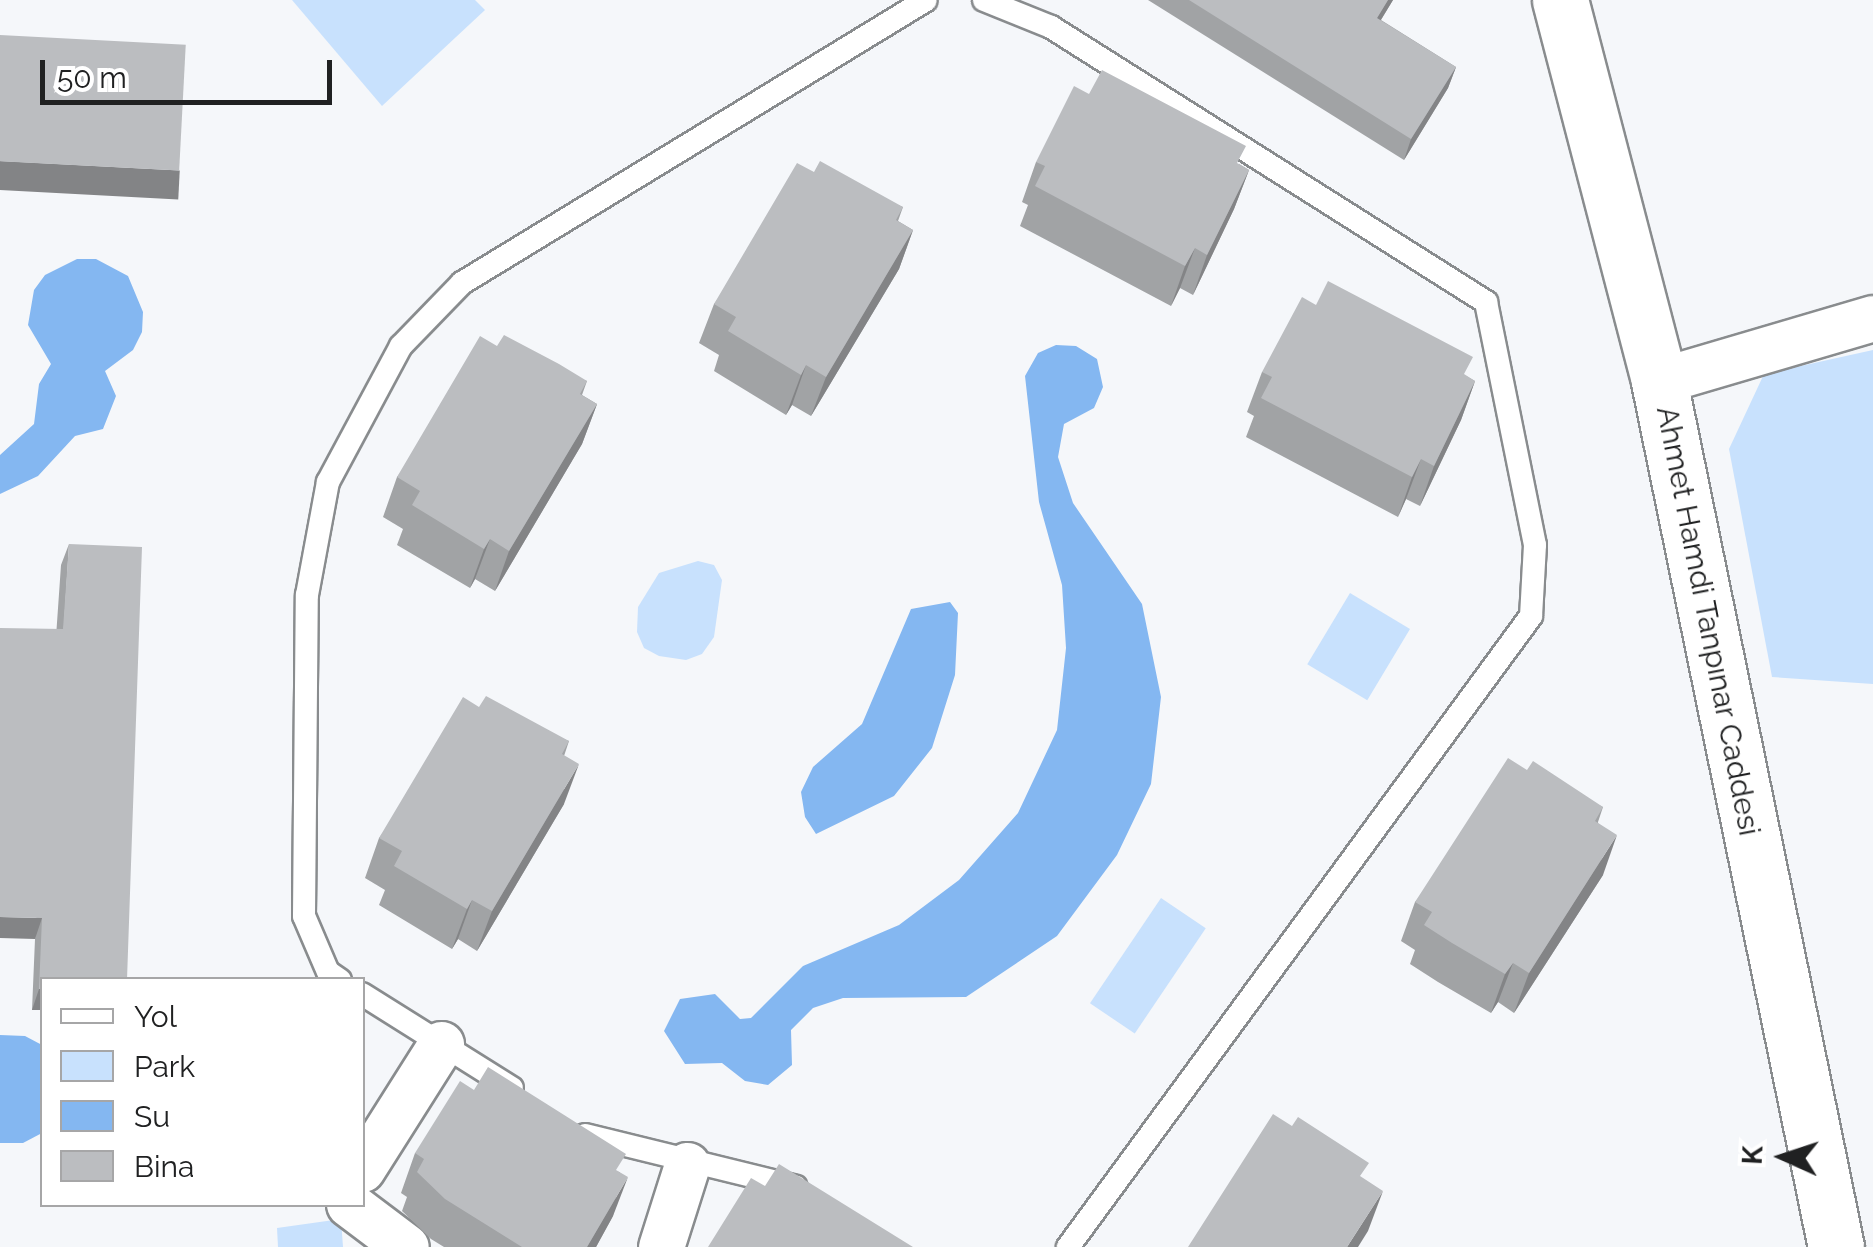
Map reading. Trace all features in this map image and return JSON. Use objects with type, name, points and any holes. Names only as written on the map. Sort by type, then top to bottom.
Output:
[{"type":"street","name":"Ahmet Hamdi Tanpınar Caddesi","points":[[1560,0],[1659,381],[1836,1247]]},
{"type":"street","points":[[1659,381],[1873,318]]},
{"type":"street","points":[[365,1164],[441,1044]]},
{"type":"street","points":[[660,1247],[687,1165]]},
{"type":"street","points":[[353,1207],[406,1247]]},
{"type":"lane","points":[[336,977],[328,972],[304,916],[307,596],[328,482],[402,346],[462,283],[926,0]]},
{"type":"lane","points":[[984,0],[1051,27],[1486,302],[1535,545],[1531,616],[1068,1247]]},
{"type":"lane","points":[[365,996],[525,1097]]},
{"type":"lane","points":[[559,1118],[592,1139],[687,1165],[786,1182],[818,1198]]},
{"type":"green space","points":[[292,0],[475,0],[485,10],[382,106]]},
{"type":"green space","points":[[1873,350],[1873,684],[1772,677],[1729,449],[1764,374]]},
{"type":"green space","points":[[698,561],[714,565],[722,580],[714,637],[702,654],[686,660],[659,656],[644,648],[637,632],[638,607],[659,573]]},
{"type":"green space","points":[[1350,593],[1410,629],[1367,700],[1307,664]]},
{"type":"green space","points":[[1161,898],[1206,928],[1135,1033],[1090,1003]]},
{"type":"green space","points":[[341,1219],[343,1247],[278,1247],[277,1228]]},
{"type":"water","points":[[77,259],[96,259],[128,276],[143,312],[142,332],[133,350],[105,371],[116,396],[103,429],[75,436],[38,476],[0,494],[0,455],[34,424],[39,384],[51,364],[28,325],[34,290],[45,275]]},
{"type":"water","points":[[1056,345],[1076,346],[1097,359],[1103,387],[1094,408],[1064,424],[1058,457],[1073,503],[1142,604],[1161,697],[1151,784],[1117,855],[1057,936],[966,997],[843,998],[813,1008],[791,1030],[792,1065],[768,1085],[745,1081],[722,1063],[685,1064],[664,1031],[680,999],[715,994],[740,1019],[751,1018],[803,966],[899,925],[959,880],[1018,813],[1057,730],[1066,648],[1062,585],[1039,502],[1025,376],[1038,353]]},
{"type":"water","points":[[950,602],[958,613],[955,675],[932,748],[894,796],[816,834],[805,817],[801,792],[813,767],[862,724],[911,609]]},
{"type":"water","points":[[0,1035],[25,1036],[40,1044],[40,1134],[23,1143],[0,1143]]},
{"type":"building","points":[[1189,0],[1388,0],[1377,18],[1456,67],[1411,139]]},
{"type":"building","points":[[0,35],[186,45],[179,171],[0,161]]},
{"type":"building","points":[[1102,70],[1246,146],[1237,163],[1249,170],[1207,255],[1195,248],[1185,266],[1035,186],[1045,166],[1036,162],[1074,86],[1089,94]]},
{"type":"building","points":[[820,161],[903,207],[896,220],[913,230],[826,377],[806,365],[801,375],[728,331],[736,317],[714,304],[797,163],[814,172]]},
{"type":"building","points":[[1328,281],[1473,357],[1464,374],[1475,381],[1434,466],[1421,459],[1412,477],[1261,398],[1272,377],[1262,372],[1302,297],[1316,305]]},
{"type":"building","points":[[504,335],[587,381],[580,394],[597,404],[509,551],[490,539],[484,549],[412,505],[420,491],[397,477],[480,336],[497,346]]},
{"type":"building","points":[[69,544],[142,547],[127,977],[40,977],[39,989],[42,918],[0,917],[0,628],[63,629]]},
{"type":"building","points":[[486,696],[569,741],[562,754],[579,764],[492,911],[472,900],[467,909],[394,866],[402,851],[379,838],[463,697],[479,707]]},
{"type":"building","points":[[1508,758],[1527,770],[1533,761],[1603,807],[1595,821],[1617,835],[1529,973],[1513,963],[1505,974],[1452,943],[1424,925],[1432,912],[1415,902]]},
{"type":"building","points":[[488,1067],[626,1154],[616,1170],[628,1177],[587,1247],[522,1247],[445,1199],[417,1172],[424,1159],[415,1153],[460,1081],[474,1090]]},
{"type":"building","points":[[1273,1114],[1292,1126],[1298,1117],[1369,1163],[1360,1176],[1383,1191],[1347,1247],[1188,1247]]},
{"type":"building","points":[[779,1164],[913,1247],[708,1247],[751,1178],[765,1186]]}]
